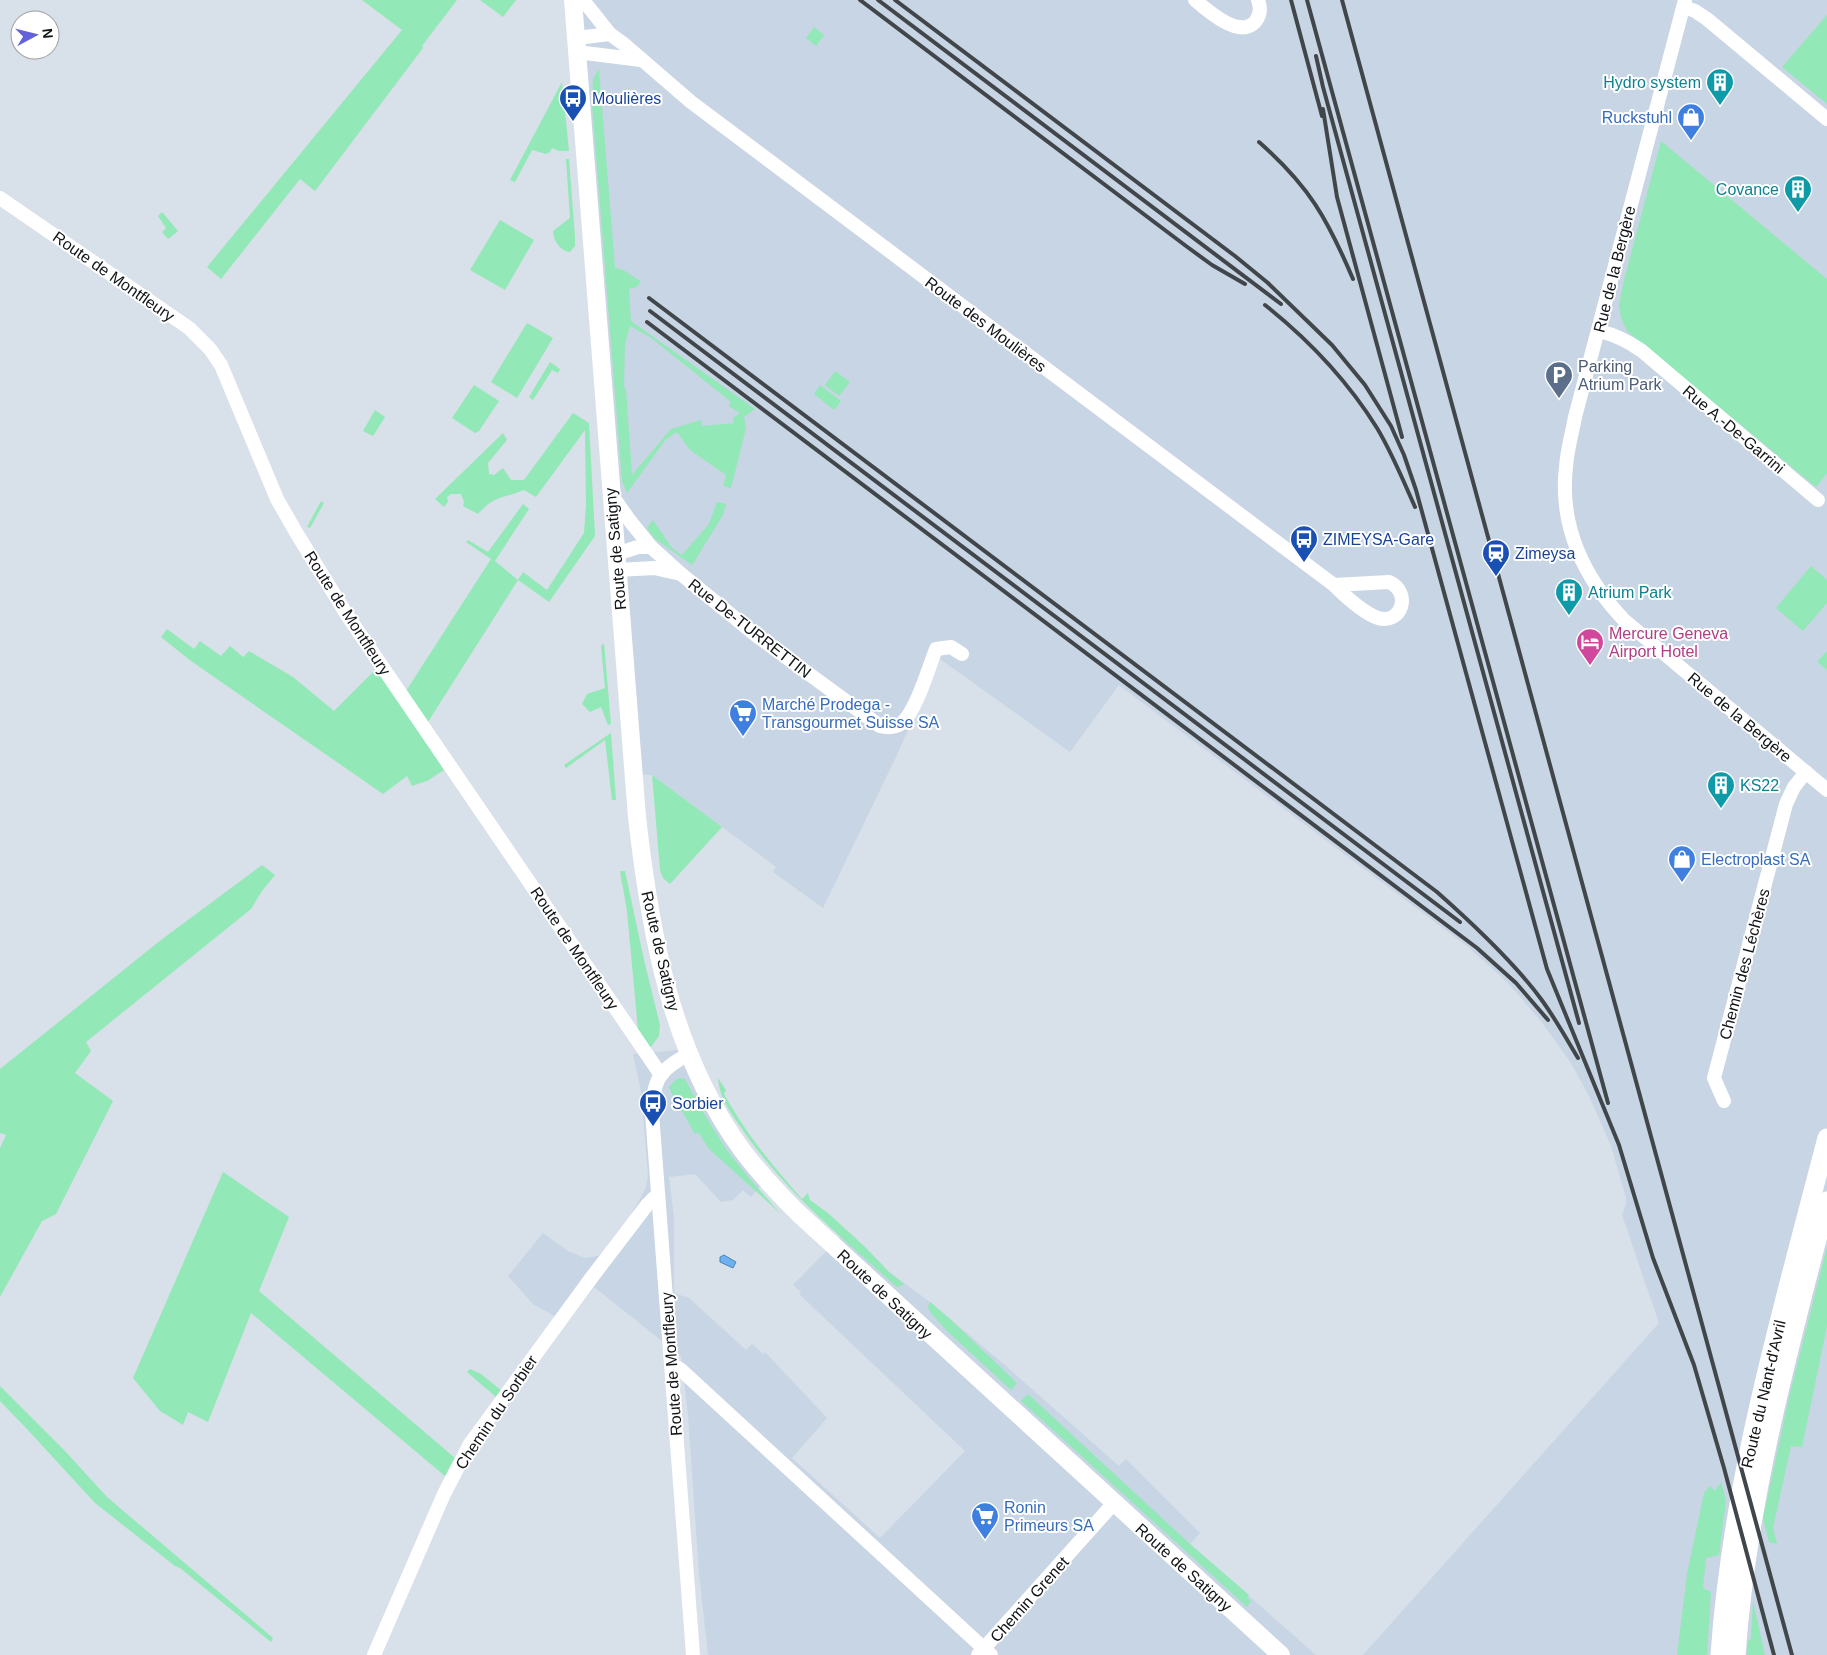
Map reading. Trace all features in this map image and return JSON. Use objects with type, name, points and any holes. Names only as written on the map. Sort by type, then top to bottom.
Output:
[{"type":"main road","name":"Route du Nant-d'Avril","points":[[1720,1655],[1730,1563],[1747,1462],[1781,1318],[1827,1138]]},
{"type":"main road","name":"Route du Nant-d'Avril","points":[[1736,1655],[1744,1569],[1756,1496],[1772,1418],[1827,1201]]},
{"type":"street","name":"Route de Satigny","points":[[573,0],[635,800],[652,927],[663,974],[689,1054],[713,1104],[733,1137],[754,1166],[782,1197],[904,1312],[1281,1655]]},
{"type":"street","points":[[583,0],[610,34]]},
{"type":"street","points":[[1195,0],[1229,24],[1239,28],[1251,25],[1257,20],[1260,13],[1258,0]]},
{"type":"street","points":[[1685,4],[1707,19],[1827,119]]},
{"type":"street","name":"Rue de la Bergère","points":[[1685,4],[1575,417],[1566,467],[1566,508],[1575,546],[1582,562],[1598,590],[1624,620],[1827,790]]},
{"type":"street","points":[[576,46],[585,37],[610,34]]},
{"type":"street","name":"Route des Moulières","points":[[610,34],[691,102],[1334,585]]},
{"type":"street","points":[[576,46],[641,60]]},
{"type":"street","name":"Route de Montfleury","points":[[0,198],[189,328],[210,349],[229,383],[269,482],[297,534],[347,615],[661,1075],[655,1088],[652,1113],[694,1655]]},
{"type":"street","name":"Rue A.-De-Garrini","points":[[1599,331],[1614,334],[1627,340],[1642,351],[1818,500]]},
{"type":"street","name":"Rue De-TURRETTIN","points":[[611,493],[651,547],[681,574],[757,636],[876,723],[886,728],[897,726],[908,716],[916,702],[936,649],[951,647],[962,654]]},
{"type":"street","points":[[616,562],[638,547],[651,547]]},
{"type":"street","name":"Rue De-TURRETTIN","points":[[616,562],[681,574]]},
{"type":"street","name":"Chemin des Léchères","points":[[1724,1101],[1714,1078],[1786,804],[1794,787],[1806,772]]},
{"type":"street","points":[[661,1075],[667,1066],[689,1054]]},
{"type":"street","name":"Chemin du Sorbier","points":[[374,1655],[444,1494],[470,1444],[598,1269],[647,1205],[658,1194]]},
{"type":"street","points":[[671,1364],[691,1379],[984,1653]]},
{"type":"street","name":"Chemin Grenet","points":[[984,1653],[1114,1503]]},
{"type":"shaded area","points":[[564,0],[1827,0],[1827,1655],[1363,1655],[1659,1323],[1622,1215],[1626,1198],[1611,1146],[1590,1098],[1571,1063],[1540,1020],[1509,984],[1467,946],[1119,685],[1070,752],[940,659],[896,757],[823,908],[773,872],[776,867],[652,775],[625,774]]},
{"type":"shaded area","points":[[679,1050],[767,1178],[751,1197],[743,1190],[733,1200],[721,1202],[695,1174],[669,1177],[674,1217],[674,1293],[689,1298],[746,1350],[752,1344],[763,1354],[765,1352],[827,1418],[792,1458],[880,1538],[965,1451],[799,1294],[801,1292],[793,1285],[847,1230],[889,1272],[930,1302],[1119,1466],[1126,1459],[1200,1533],[1190,1544],[1316,1655],[708,1655],[699,1574],[688,1415],[681,1356],[594,1287],[567,1323],[533,1304],[508,1276],[543,1233],[568,1251],[585,1258],[593,1257],[600,1255],[631,1215],[646,1188],[648,1175],[641,1091],[633,1054]]},
{"type":"green space","points":[[362,0],[457,0],[315,191],[300,179],[221,279],[207,267],[402,30]]},
{"type":"green space","points":[[480,0],[516,0],[503,17]]},
{"type":"green space","points":[[1827,15],[1827,104],[1782,67]]},
{"type":"green space","points":[[814,27],[824,35],[816,46],[806,38]]},
{"type":"green space","points":[[599,69],[615,268],[625,271],[641,281],[637,287],[629,289],[631,321],[755,409],[744,417],[746,428],[731,488],[723,486],[726,475],[690,450],[677,432],[666,439],[627,493],[622,481],[592,105],[593,79]],"holes":[[[630,326],[650,337],[730,401],[729,406],[740,413],[733,418],[734,423],[702,426],[701,420],[671,429],[632,475],[626,390],[624,386],[625,344]]]},
{"type":"green space","points":[[562,82],[569,151],[559,151],[552,148],[546,154],[532,150],[515,182],[510,180]]},
{"type":"green space","points":[[1661,141],[1827,279],[1827,473],[1816,487],[1627,331],[1621,318],[1619,305],[1624,280]]},
{"type":"green space","points":[[566,159],[569,159],[575,237],[575,246],[570,252],[563,250],[558,244],[554,238],[553,231],[570,218]]},
{"type":"green space","points":[[162,212],[178,231],[168,239],[162,232],[166,228],[158,216]]},
{"type":"green space","points":[[500,220],[534,240],[505,290],[470,270]]},
{"type":"green space","points":[[527,323],[553,338],[517,398],[491,382]]},
{"type":"green space","points":[[550,362],[560,369],[558,373],[552,370],[533,400],[529,397]]},
{"type":"green space","points":[[835,371],[850,382],[839,396],[825,385]]},
{"type":"green space","points":[[474,385],[499,401],[479,431],[475,433],[452,418]]},
{"type":"green space","points":[[820,385],[841,401],[834,410],[814,394]]},
{"type":"green space","points":[[375,410],[385,417],[373,436],[363,431]]},
{"type":"green space","points":[[573,413],[589,423],[595,536],[549,602],[518,580],[523,572],[547,590],[584,533],[586,506],[585,430],[536,497],[524,490],[494,500],[478,514],[463,506],[464,502],[461,494],[451,494],[447,497],[448,502],[444,507],[435,499],[503,433],[507,440],[488,463],[489,474],[494,475],[503,468],[511,480],[524,480]]},
{"type":"green space","points":[[321,501],[324,503],[310,528],[307,527]]},
{"type":"green space","points":[[717,502],[726,504],[723,515],[692,565],[654,538],[647,528],[653,520],[672,548],[682,555],[709,524]]},
{"type":"green space","points":[[523,504],[529,509],[495,561],[518,580],[428,722],[406,691],[491,559],[466,542],[468,540],[488,552]]},
{"type":"green space","points":[[1811,566],[1827,580],[1827,603],[1803,631],[1776,608]]},
{"type":"green space","points":[[167,629],[194,649],[200,641],[221,656],[230,646],[243,657],[249,651],[293,677],[334,711],[377,668],[444,770],[427,781],[412,786],[407,776],[383,794],[191,661],[161,637]]},
{"type":"green space","points":[[604,643],[611,724],[608,725],[601,707],[590,712],[582,704],[587,694],[605,688],[601,646]]},
{"type":"green space","points":[[1827,651],[1827,670],[1817,662]]},
{"type":"green space","points":[[611,733],[616,800],[612,800],[605,740],[566,768],[564,765]]},
{"type":"green space","points":[[652,775],[722,827],[670,884],[663,878],[660,870]]},
{"type":"green space","points":[[262,865],[275,875],[251,909],[86,1042],[91,1051],[75,1073],[113,1101],[56,1214],[42,1221],[0,1297],[0,1148],[6,1135],[0,1133],[0,1069],[161,940]]},
{"type":"green space","points":[[620,871],[625,871],[660,1025],[659,1036],[650,1048],[638,1030],[627,911]]},
{"type":"green space","points":[[679,1078],[685,1079],[726,1149],[780,1213],[709,1149],[698,1132],[695,1134],[669,1088]]},
{"type":"green space","points":[[718,1078],[726,1090],[724,1094],[751,1136],[802,1199],[808,1193],[810,1200],[828,1213],[904,1284],[897,1287],[834,1231],[793,1191],[774,1171],[736,1121],[720,1091]]},
{"type":"green space","points":[[223,1172],[289,1217],[259,1291],[455,1458],[445,1476],[251,1313],[208,1422],[188,1412],[183,1425],[160,1411],[133,1378]]},
{"type":"green space","points":[[1827,1247],[1827,1326],[1802,1447],[1791,1446],[1773,1528],[1777,1544],[1769,1542],[1763,1518],[1790,1393]]},
{"type":"green space","points":[[930,1302],[1017,1383],[1011,1390],[947,1331],[931,1313],[928,1307]]},
{"type":"green space","points":[[470,1369],[481,1374],[502,1391],[496,1397],[467,1372]]},
{"type":"green space","points":[[0,1386],[65,1451],[107,1497],[273,1638],[271,1642],[180,1568],[95,1503],[0,1401]]},
{"type":"green space","points":[[1028,1394],[1190,1544],[1249,1595],[1247,1598],[1251,1601],[1247,1607],[1021,1401]]},
{"type":"green space","points":[[1721,1482],[1726,1501],[1719,1555],[1706,1558],[1703,1588],[1711,1592],[1707,1655],[1677,1655],[1687,1574],[1704,1493],[1710,1486],[1715,1491]]},
{"type":"green space","points":[[1753,1601],[1765,1655],[1747,1655],[1748,1641],[1751,1639]]},
{"type":"water","points":[[724,1255],[736,1262],[733,1268],[720,1262],[720,1257]]},
{"type":"railway","points":[[860,0],[1186,246],[1212,265],[1245,284]]},
{"type":"railway","points":[[878,0],[1281,304]]},
{"type":"railway","points":[[895,0],[1235,256],[1268,283],[1332,345],[1365,385],[1391,426],[1404,455],[1416,490],[1547,969],[1619,1145],[1653,1258],[1694,1365],[1724,1468],[1774,1655]]},
{"type":"railway","points":[[1291,0],[1322,116]]},
{"type":"railway","points":[[1307,0],[1608,1103]]},
{"type":"railway","points":[[1342,0],[1792,1655]]},
{"type":"railway","points":[[1316,56],[1579,1023]]},
{"type":"railway","points":[[1323,109],[1337,197],[1402,437]]},
{"type":"railway","points":[[1259,142],[1291,173],[1315,204],[1325,220],[1353,279]]},
{"type":"railway","points":[[649,298],[1437,892],[1492,943],[1530,985],[1551,1013],[1578,1058]]},
{"type":"railway","points":[[1265,305],[1297,332],[1353,393],[1382,437],[1415,507]]},
{"type":"railway","points":[[650,311],[1460,922]]},
{"type":"railway","points":[[647,322],[1477,948],[1516,983],[1548,1020]]},
{"type":"place","name":"Hydro system","points":[[1720,106]]},
{"type":"place","name":"Moulières","points":[[573,122]]},
{"type":"place","name":"Ruckstuhl","points":[[1691,141]]},
{"type":"place","name":"Covance","points":[[1798,213]]},
{"type":"place","name":"Parking Atrium Park","points":[[1559,399]]},
{"type":"place","name":"ZIMEYSA-Gare","points":[[1304,563]]},
{"type":"place","name":"Zimeysa","points":[[1496,577]]},
{"type":"place","name":"Atrium Park","points":[[1569,616]]},
{"type":"place","name":"Mercure Geneva Airport Hotel","points":[[1590,666]]},
{"type":"place","name":"Marché Prodega - Transgourmet Suisse SA","points":[[743,737]]},
{"type":"place","name":"KS22","points":[[1721,809]]},
{"type":"place","name":"Electroplast SA","points":[[1682,883]]},
{"type":"place","name":"Sorbier","points":[[653,1127]]},
{"type":"place","name":"Ronin Primeurs SA","points":[[985,1540]]}]
